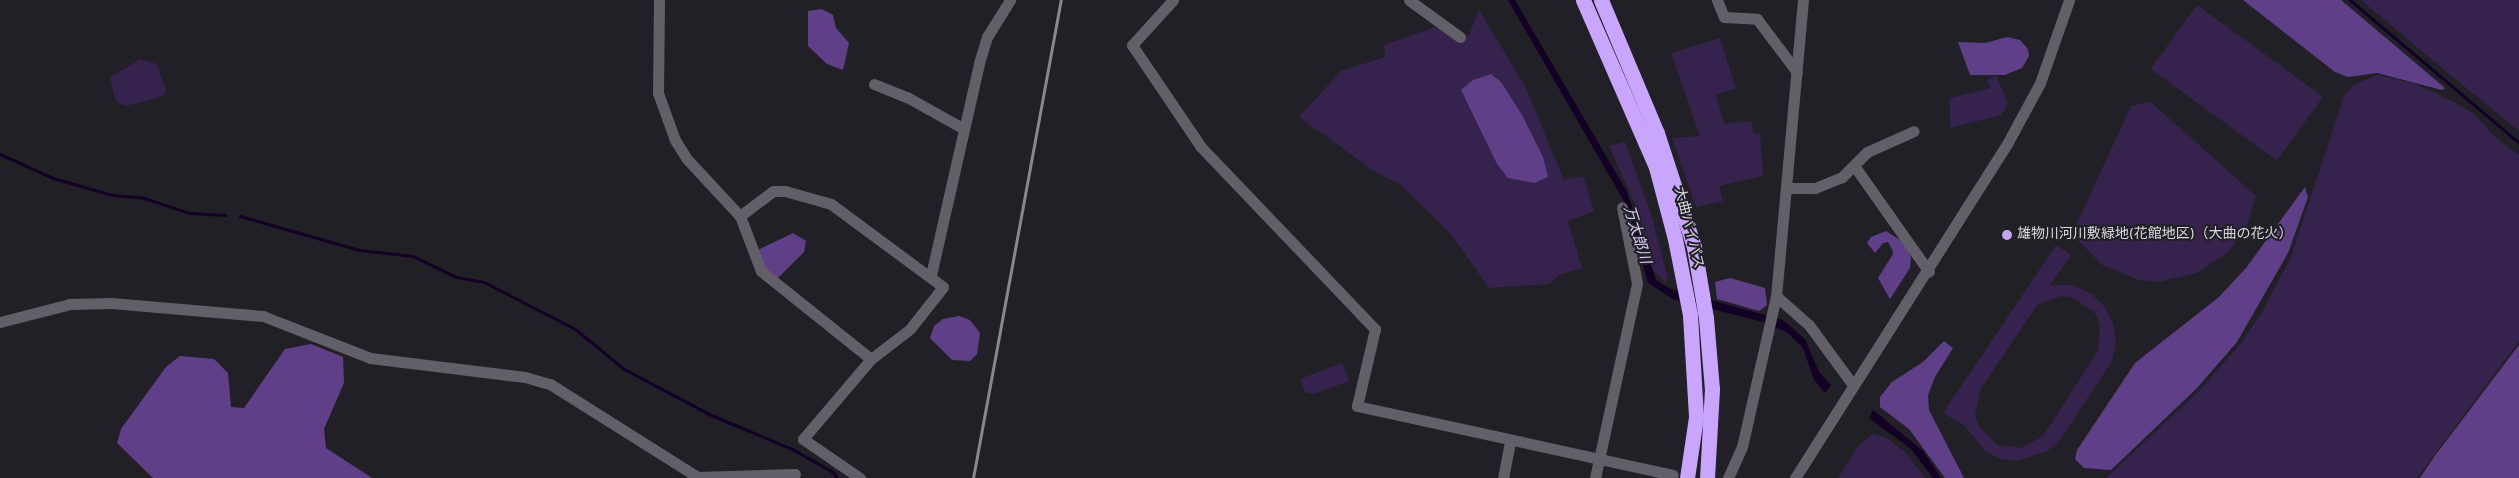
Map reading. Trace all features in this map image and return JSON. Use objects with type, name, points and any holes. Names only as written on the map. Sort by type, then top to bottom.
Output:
[{"type":"highway","name":"大曲バイパス","points":[[1583,0],[1656,167],[1685,289],[1689,309],[1696,417],[1680,477]]},
{"type":"highway","name":"大曲バイパス","points":[[1601,0],[1657,133],[1694,247],[1705,312],[1712,389],[1707,478]]},
{"type":"street","points":[[659,0],[658,93],[666,122],[686,159],[740,216],[760,271],[871,359]]},
{"type":"street","points":[[930,276],[987,37],[1010,0]]},
{"type":"street","points":[[1173,0],[1132,45],[1183,126],[1211,159],[1375,329],[1357,406],[1599,461],[1680,477]]},
{"type":"street","points":[[1409,0],[1460,36]]},
{"type":"street","points":[[1717,0],[1724,17],[1757,19],[1797,72]]},
{"type":"street","points":[[1728,478],[1742,447],[1776,302],[1788,188],[1803,0]]},
{"type":"street","points":[[1795,478],[1929,272],[2040,82],[2069,0]]},
{"type":"street","points":[[874,84],[907,97],[964,129]]},
{"type":"street","points":[[1788,188],[1816,188],[1842,177],[1856,166],[1867,152],[1914,131]]},
{"type":"street","points":[[1856,166],[1929,272]]},
{"type":"street","points":[[740,216],[773,191],[785,191],[831,204],[943,287],[910,329],[871,359],[803,439],[860,478]]},
{"type":"street","points":[[1595,478],[1637,283],[1622,207]]},
{"type":"street","points":[[1776,302],[1809,325],[1854,385]]},
{"type":"street","points":[[0,322],[70,304],[111,303],[238,311],[263,316],[370,358],[525,377],[550,384],[698,477],[795,474]]},
{"type":"street","points":[[1503,478],[1510,441]]},
{"type":"shaded area","points":[[2243,0],[2341,0],[2445,88],[2442,90],[2377,73],[2348,77],[2335,72]]},
{"type":"shaded area","points":[[2361,0],[2519,0],[2519,131],[2437,64]]},
{"type":"shaded area","points":[[2197,5],[2323,97],[2277,161],[2151,69]]},
{"type":"shaded area","points":[[822,9],[833,15],[836,28],[849,43],[843,70],[827,64],[808,46],[808,11]]},
{"type":"shaded area","points":[[1479,10],[1525,86],[1564,180],[1583,176],[1594,211],[1568,221],[1582,268],[1559,275],[1549,284],[1489,288],[1451,234],[1402,186],[1377,173],[1299,117],[1341,71],[1385,57],[1384,45],[1435,27],[1459,40],[1469,35]]},
{"type":"shaded area","points":[[2007,37],[2020,40],[2028,49],[2029,56],[2022,68],[2005,75],[1970,75],[1958,42],[1985,43]]},
{"type":"shaded area","points":[[1720,38],[1736,89],[1716,94],[1724,124],[1751,121],[1754,134],[1760,133],[1763,176],[1719,186],[1723,201],[1696,207],[1672,138],[1700,136],[1671,53]]},
{"type":"shaded area","points":[[140,59],[157,64],[166,91],[161,97],[126,106],[116,102],[110,78]]},
{"type":"shaded area","points":[[1491,74],[1501,82],[1522,115],[1543,157],[1548,177],[1535,183],[1508,178],[1497,164],[1461,90],[1473,80]]},
{"type":"shaded area","points":[[2377,75],[2416,84],[2454,102],[2474,114],[2497,139],[2519,155],[2519,341],[2417,478],[2106,478],[2199,391],[2239,346],[2262,312],[2291,257],[2344,96],[2355,84]]},
{"type":"shaded area","points":[[1996,76],[2008,104],[2001,115],[1950,128],[1950,98],[1991,88],[1987,80]]},
{"type":"shaded area","points":[[2151,102],[2256,196],[2246,228],[2227,253],[2197,273],[2159,282],[2139,280],[2102,265],[2072,234],[2131,106]]},
{"type":"shaded area","points":[[1625,142],[1652,217],[1668,279],[1665,282],[1652,269],[1638,211],[1609,146]]},
{"type":"shaded area","points":[[2305,187],[2308,197],[2288,253],[2237,342],[2197,388],[2111,470],[2084,468],[2075,459],[2077,450],[2135,363],[2219,297],[2246,268]]},
{"type":"shaded area","points":[[1886,231],[1906,244],[1911,258],[1910,268],[1890,299],[1878,278],[1893,254],[1892,249],[1888,242],[1883,243],[1875,253],[1867,243],[1871,237]]},
{"type":"shaded area","points":[[793,233],[806,241],[804,252],[778,278],[763,270],[758,250]]},
{"type":"shaded area","points":[[2056,245],[2071,255],[2050,285],[2072,285],[2090,293],[2104,306],[2113,323],[2116,342],[2112,361],[2060,440],[2048,451],[2017,461],[2001,459],[1986,452],[1965,426],[1943,413]],"holes":[[[2061,296],[2074,298],[2095,313],[2100,325],[2098,351],[2043,436],[2022,448],[1998,445],[1980,428],[1975,415],[1980,390],[2037,305]]]},
{"type":"shaded area","points":[[1730,278],[1765,288],[1767,305],[1759,311],[1717,299],[1715,282]]},
{"type":"shaded area","points":[[959,316],[970,320],[980,333],[977,354],[970,361],[952,360],[930,338],[934,326],[943,319]]},
{"type":"shaded area","points":[[1944,341],[1953,348],[1935,377],[1928,395],[1929,410],[1964,478],[1945,478],[1909,429],[1880,407],[1880,397],[1892,382],[1923,362]]},
{"type":"shaded area","points":[[311,344],[343,357],[344,383],[324,429],[326,448],[372,478],[153,478],[117,443],[121,429],[166,367],[180,356],[214,359],[228,373],[231,407],[244,408],[285,349]]},
{"type":"shaded area","points":[[2519,345],[2519,478],[2420,478],[2434,457]]},
{"type":"shaded area","points":[[1342,363],[1349,381],[1314,394],[1305,392],[1300,379]]},
{"type":"shaded area","points":[[1872,434],[1885,437],[1905,452],[1925,478],[1838,478],[1857,447]]},
{"type":"water","name":"万太郎川","points":[[1508,0],[1515,0],[1627,192],[1656,280],[1671,289],[1783,320],[1805,339],[1819,372],[1831,385],[1825,393],[1814,380],[1803,348],[1788,333],[1763,322],[1673,299],[1648,283],[1625,203]]},
{"type":"water","points":[[1873,410],[1923,451],[1941,478],[1933,478],[1911,449],[1869,418]]},
{"type":"waterway","points":[[2350,0],[2519,143]]},
{"type":"waterway","points":[[0,154],[53,178],[112,195],[144,198],[189,213],[225,215]]},
{"type":"waterway","points":[[240,216],[359,250],[413,256],[456,277],[484,282],[575,329],[624,369],[709,414],[792,449],[833,472],[837,478]]},
{"type":"railway","points":[[973,478],[1061,0]]},
{"type":"place","name":"雄物川河川敷緑地(花館地区)（大曲の花火）","points":[[2007,235]]}]
